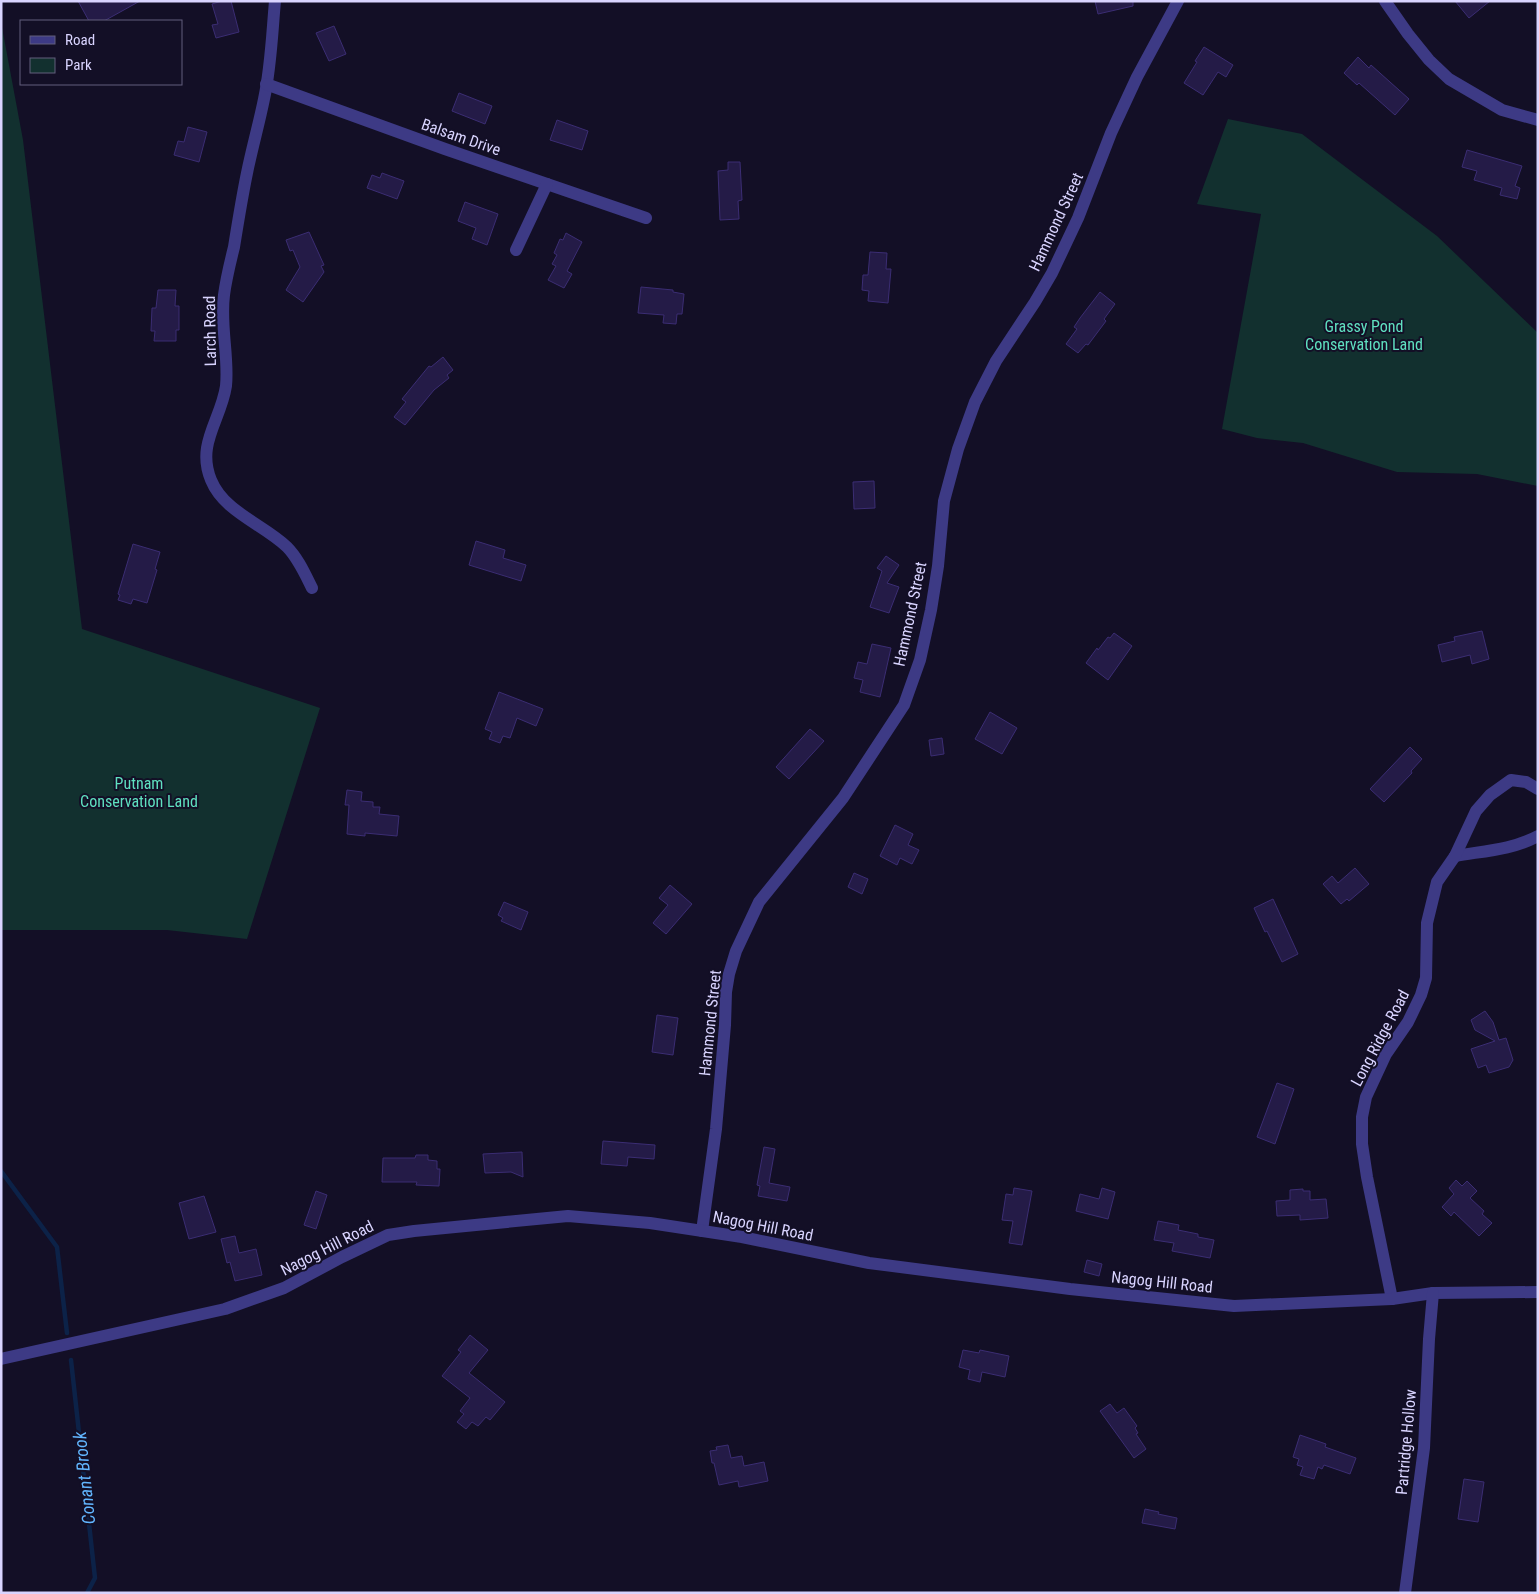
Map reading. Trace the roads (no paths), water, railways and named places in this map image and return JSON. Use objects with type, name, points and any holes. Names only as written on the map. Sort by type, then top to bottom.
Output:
[{"type":"street","name":"Larch Road","points":[[275,1],[266,84],[246,174],[224,296],[222,333],[226,383],[223,399],[207,440],[206,459],[207,471],[222,499],[274,535],[289,549],[297,559],[312,588]]},
{"type":"street","name":"Hammond Street","points":[[702,1230],[716,1130],[726,992],[736,951],[759,902],[843,798],[904,705],[920,660],[931,610],[938,566],[944,501],[958,449],[975,402],[996,362],[1052,273],[1078,218],[1111,133],[1137,76],[1178,1]]},
{"type":"street","points":[[1385,1],[1413,41],[1448,79],[1502,110],[1538,120]]},
{"type":"street","name":"Balsam Drive","points":[[266,84],[646,218]]},
{"type":"street","points":[[516,250],[547,184]]},
{"type":"street","name":"Long Ridge Road","points":[[1392,1298],[1362,1144],[1362,1117],[1366,1097],[1386,1054],[1408,1022],[1421,995],[1426,978],[1427,923],[1437,882],[1455,856],[1476,811],[1490,795],[1511,780],[1526,782],[1538,789]]},
{"type":"street","points":[[1455,856],[1506,848],[1525,843],[1538,836]]},
{"type":"street","name":"Nagog Hill Road","points":[[1,1360],[225,1309],[284,1288],[388,1235],[568,1216],[650,1223],[742,1236],[869,1263],[1070,1289],[1234,1306],[1392,1298],[1433,1293],[1538,1292]]},
{"type":"street","name":"Partridge Hollow","points":[[1405,1593],[1424,1448],[1433,1293]]},
{"type":"waterway","name":"Conant Brook","points":[[1,1171],[57,1247],[67,1333]]},
{"type":"waterway","name":"Conant Brook","points":[[71,1360],[95,1578],[87,1593]]},
{"type":"park label","name":"Grassy Pond Conservation Land","points":[[1364,335]]},
{"type":"park label","name":"Putnam Conservation Land","points":[[139,792]]}]
